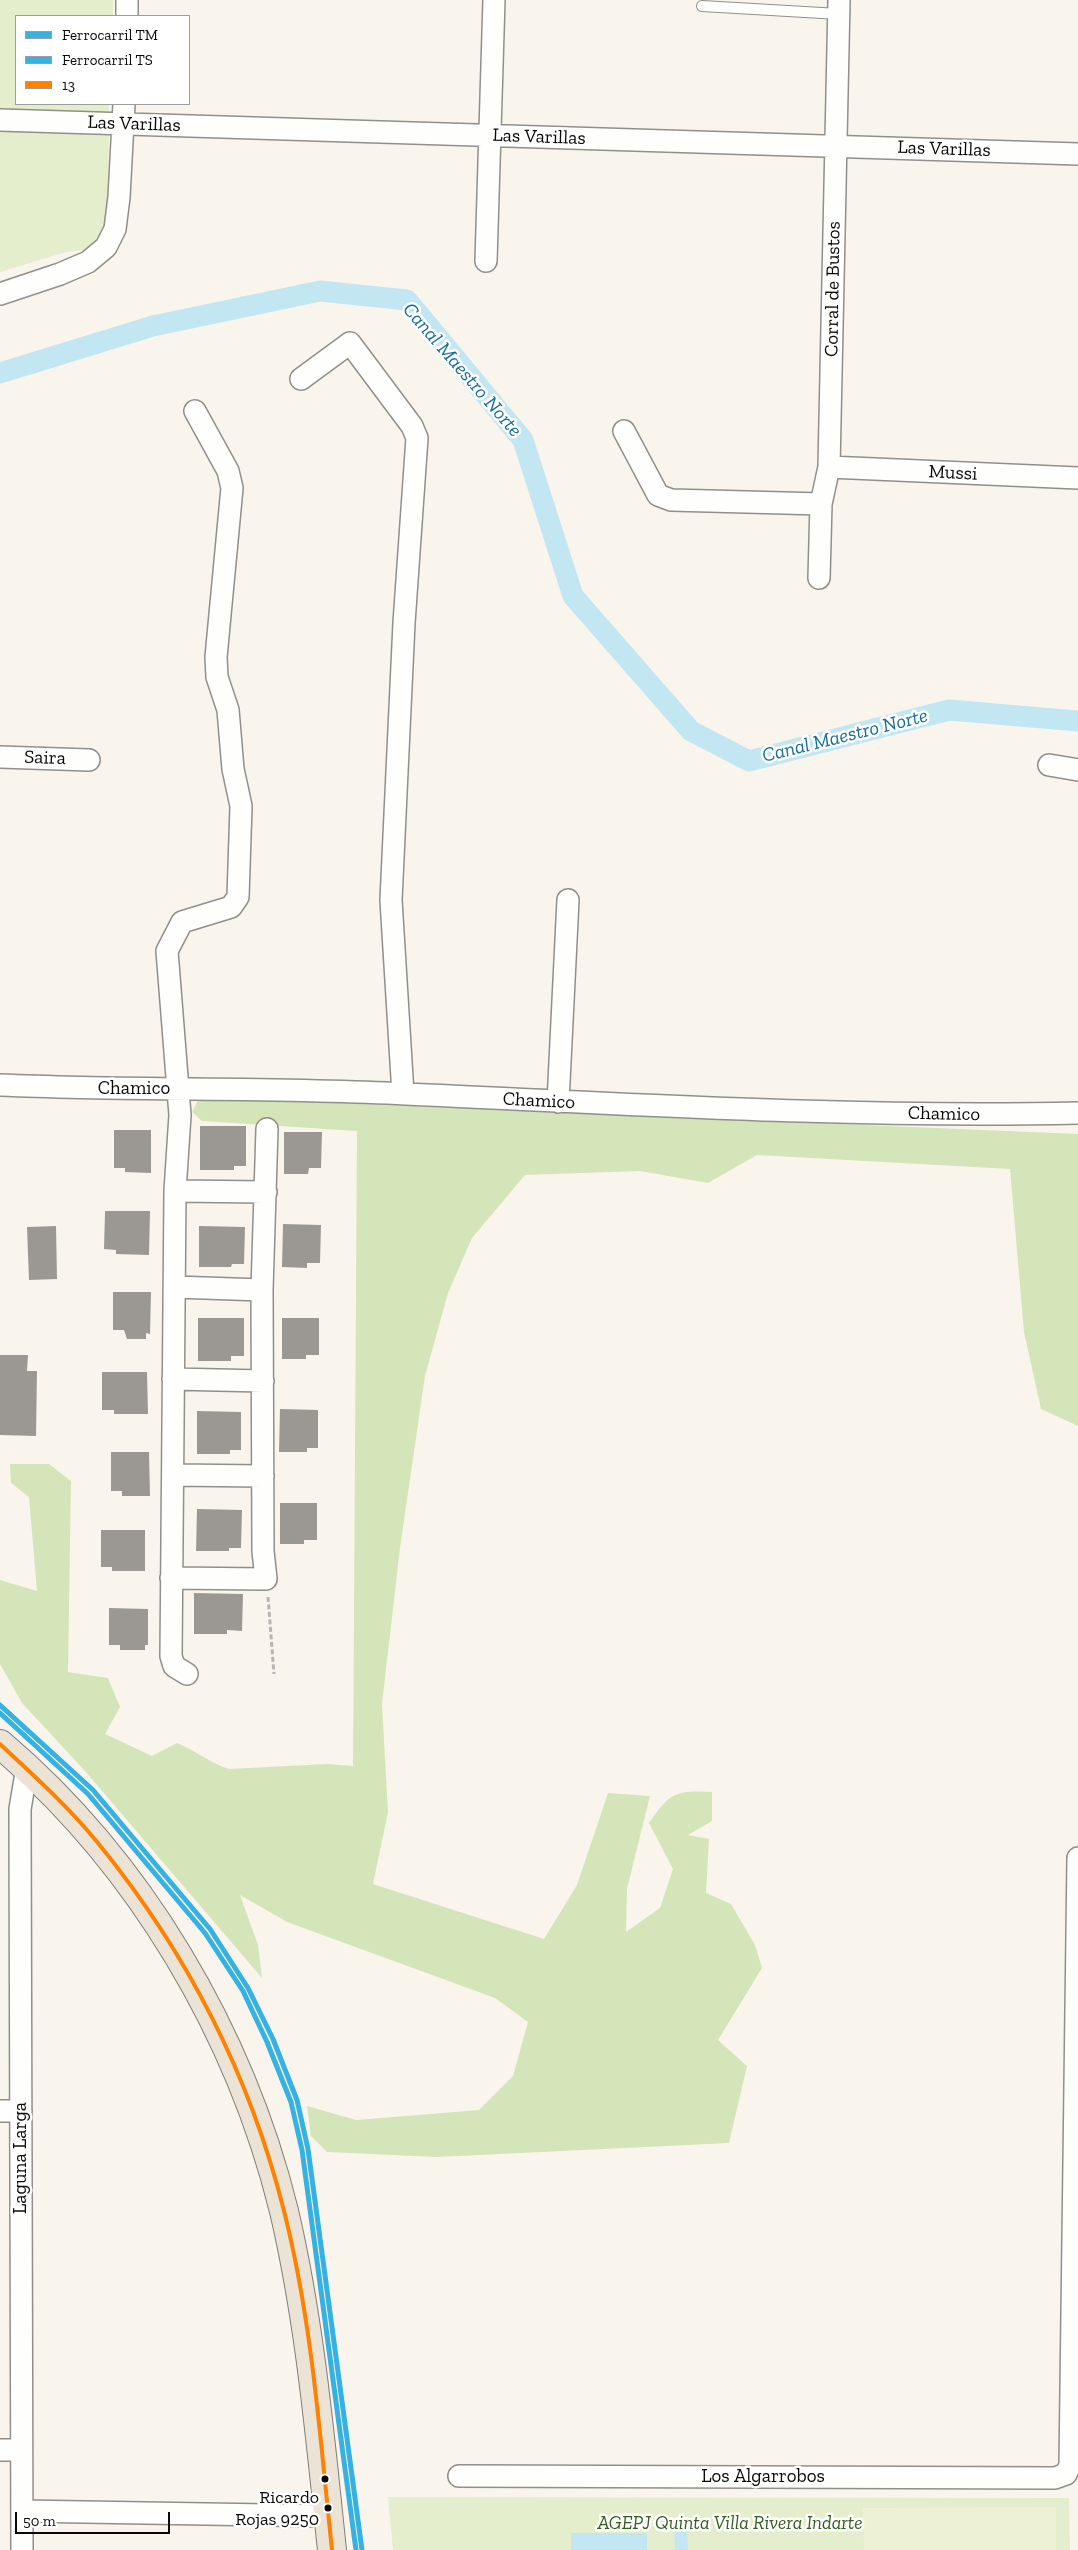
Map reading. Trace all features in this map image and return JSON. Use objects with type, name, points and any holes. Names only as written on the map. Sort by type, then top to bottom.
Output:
[{"type":"main road","points":[[9,1757],[94,1840],[162,1931],[209,2011],[239,2076],[274,2175],[292,2252],[313,2380],[332,2550]]},
{"type":"street","points":[[127,0],[127,15]]},
{"type":"street","points":[[486,261],[494,0]]},
{"type":"street","name":"Corral de Bustos","points":[[818,578],[821,504],[829,467],[839,7]]},
{"type":"street","points":[[0,294],[88,262],[106,246],[115,229],[124,114]]},
{"type":"street","name":"Las Varillas","points":[[0,120],[124,114],[490,135],[1078,154]]},
{"type":"street","points":[[301,379],[350,343],[412,426],[417,438],[404,623],[391,900],[403,1094]]},
{"type":"street","points":[[187,1674],[174,1666],[171,1656],[175,1191],[180,1115],[167,952],[182,922],[231,908],[238,897],[241,866],[241,806],[233,770],[228,710],[217,677],[216,657],[232,488],[228,470],[194,411]]},
{"type":"street","points":[[624,431],[658,495],[671,500],[821,504]]},
{"type":"street","name":"Mussi","points":[[829,467],[1078,478]]},
{"type":"street","name":"Saira","points":[[0,757],[89,760]]},
{"type":"street","points":[[1049,765],[1078,770]]},
{"type":"street","points":[[558,1102],[568,900]]},
{"type":"street","name":"Chamico","points":[[0,1084],[92,1089],[403,1094],[558,1102],[971,1115],[1078,1113]]},
{"type":"street","points":[[172,1578],[266,1579],[263,1551],[262,1290],[267,1129]]},
{"type":"street","points":[[175,1191],[266,1192]]},
{"type":"street","points":[[175,1287],[262,1290]]},
{"type":"street","points":[[173,1379],[263,1381]]},
{"type":"street","points":[[173,1475],[263,1476]]},
{"type":"street","name":"Laguna Larga","points":[[9,1757],[20,1809],[21,2111],[10,2450],[22,2511],[22,2550]]},
{"type":"street","points":[[1072,2477],[1070,2465],[1075,2307],[1078,1858]]},
{"type":"street","points":[[0,2111],[21,2111]]},
{"type":"street","name":"Los Algarrobos","points":[[459,2476],[1072,2477]]},
{"type":"street","points":[[22,2511],[329,2516]]},
{"type":"lane","points":[[702,6],[839,7]]},
{"type":"path","points":[[266,1579],[274,1674]]},
{"type":"green space","points":[[0,0],[113,0],[113,15],[15,15],[15,105],[109,105],[109,119],[0,115]]},
{"type":"green space","points":[[0,129],[109,133],[106,247],[66,252],[0,272]]},
{"type":"green space","points":[[200,1097],[1078,1134],[1078,1426],[1041,1409],[1024,1332],[1010,1169],[757,1155],[708,1183],[640,1171],[525,1175],[472,1238],[448,1293],[425,1376],[400,1548],[382,1704],[388,1812],[373,1884],[544,1939],[577,1885],[608,1793],[650,1796],[627,1889],[626,1932],[660,1908],[673,1869],[649,1823],[662,1805],[674,1796],[690,1792],[712,1792],[712,1821],[688,1835],[709,1839],[706,1893],[731,1904],[755,1945],[762,1968],[718,2040],[747,2066],[729,2143],[437,2157],[327,2152],[311,2136],[307,2106],[356,2120],[479,2110],[513,2076],[528,2022],[495,1998],[287,1922],[240,1895],[258,1945],[262,1978],[85,1771],[22,1703],[0,1664],[0,1580],[37,1591],[29,1497],[11,1483],[10,1464],[49,1464],[71,1481],[68,1672],[108,1678],[120,1707],[105,1734],[152,1756],[177,1743],[229,1769],[327,1764],[353,1766],[357,1131],[202,1121],[192,1112]]},
{"type":"green space","name":"AGEPJ Quinta Villa Rivera Indarte","points":[[388,2497],[1069,2498],[1070,2550],[393,2550]]},
{"type":"green space","points":[[1056,2507],[1056,2550],[864,2550],[863,2508]]},
{"type":"water","points":[[674,2527],[687,2527],[688,2550],[675,2550]]},
{"type":"water","points":[[571,2533],[647,2533],[647,2550],[571,2550]]},
{"type":"building","points":[[200,1126],[246,1126],[246,1166],[234,1166],[234,1170],[200,1170]]},
{"type":"building","points":[[114,1130],[151,1130],[151,1173],[125,1172],[125,1168],[114,1168]]},
{"type":"building","points":[[284,1132],[322,1132],[321,1168],[309,1168],[308,1174],[284,1174]]},
{"type":"building","points":[[105,1211],[150,1211],[149,1255],[116,1254],[116,1250],[104,1249]]},
{"type":"building","points":[[283,1224],[321,1225],[320,1263],[307,1263],[307,1268],[282,1267]]},
{"type":"building","points":[[56,1226],[57,1279],[29,1280],[27,1227]]},
{"type":"building","points":[[199,1226],[245,1227],[244,1264],[232,1264],[231,1267],[199,1267]]},
{"type":"building","points":[[113,1292],[151,1292],[150,1334],[146,1333],[146,1339],[127,1339],[124,1330],[113,1330]]},
{"type":"building","points":[[198,1318],[244,1318],[244,1356],[231,1356],[231,1361],[198,1361]]},
{"type":"building","points":[[282,1318],[319,1318],[319,1355],[306,1355],[306,1359],[282,1359]]},
{"type":"building","points":[[0,1355],[28,1355],[27,1371],[37,1371],[36,1436],[0,1435]]},
{"type":"building","points":[[102,1372],[147,1372],[148,1414],[114,1414],[114,1410],[102,1410]]},
{"type":"building","points":[[280,1409],[318,1410],[318,1448],[307,1448],[307,1452],[279,1452]]},
{"type":"building","points":[[197,1411],[241,1412],[241,1450],[230,1450],[230,1454],[197,1454]]},
{"type":"building","points":[[111,1452],[149,1452],[150,1496],[122,1496],[122,1491],[111,1491]]},
{"type":"building","points":[[280,1503],[317,1503],[317,1540],[304,1540],[304,1544],[280,1544]]},
{"type":"building","points":[[197,1509],[242,1510],[241,1548],[229,1548],[229,1551],[196,1551]]},
{"type":"building","points":[[101,1530],[145,1530],[145,1571],[112,1571],[112,1567],[101,1567]]},
{"type":"building","points":[[194,1593],[243,1594],[242,1631],[227,1630],[227,1634],[194,1634]]},
{"type":"building","points":[[109,1608],[148,1609],[148,1645],[145,1645],[145,1650],[120,1650],[120,1645],[109,1645]]},
{"type":"waterway","name":"Canal Maestro Norte","points":[[0,373],[153,326],[320,291],[407,300],[523,440],[573,596],[691,731],[749,761],[949,710],[1078,721]]},
{"type":"rail line","name":"TM","points":[[0,1705],[93,1790],[210,1929],[248,1988],[273,2039],[297,2100],[308,2149],[362,2550]]},
{"type":"rail line","name":"TS","points":[[0,1713],[88,1794],[205,1933],[243,1991],[267,2042],[291,2102],[302,2150],[356,2550]]},
{"type":"transit line","name":"13","points":[[0,1744],[75,1817],[130,1884],[187,1971],[211,2017],[253,2112],[270,2161],[284,2211],[302,2294],[314,2379],[332,2550]]},
{"type":"place","name":"Ricardo Rojas 9250","points":[[328,2508]]}]
